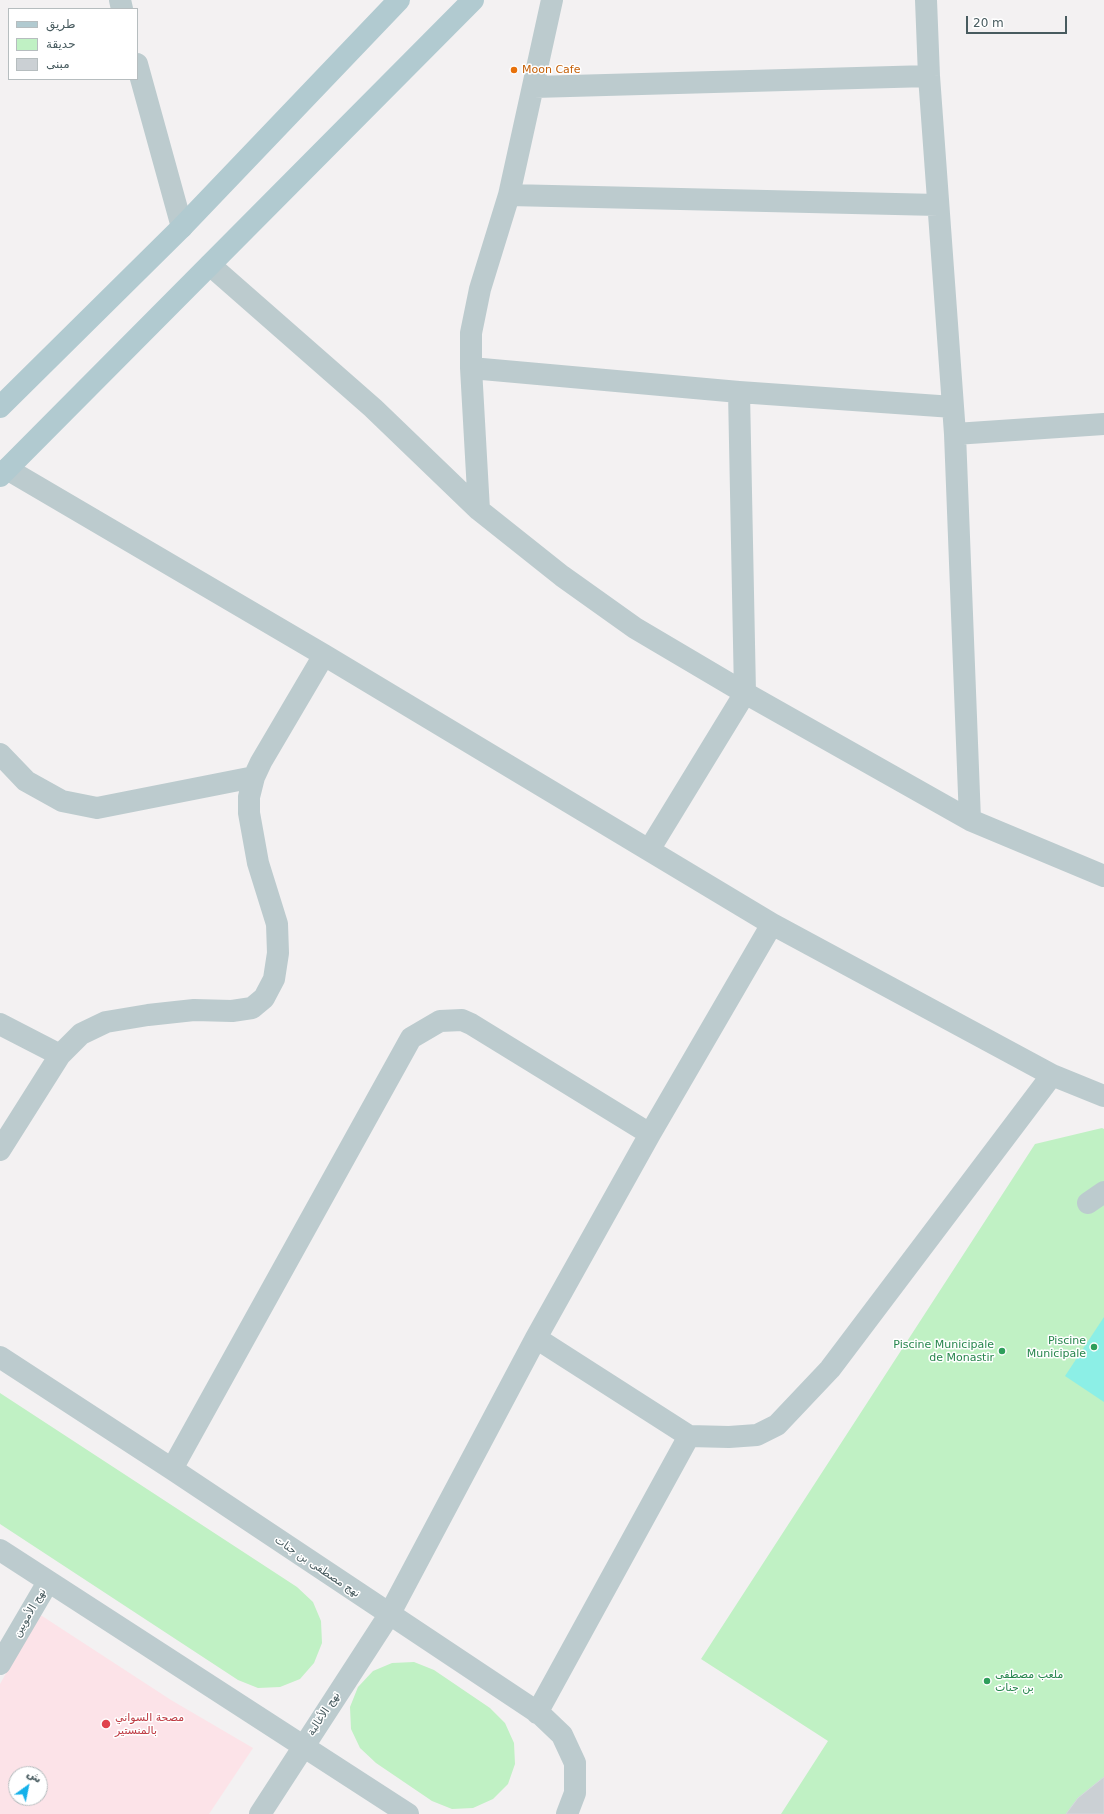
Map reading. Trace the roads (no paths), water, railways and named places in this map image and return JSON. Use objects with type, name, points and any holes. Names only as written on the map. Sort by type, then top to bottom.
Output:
[{"type":"main road","points":[[0,407],[182,227],[399,0]]},
{"type":"main road","points":[[4,473],[473,0]]},
{"type":"street","points":[[479,510],[471,368],[471,333],[480,289],[509,195],[552,0]]},
{"type":"street","points":[[926,0],[929,76],[956,434],[970,820]]},
{"type":"street","points":[[138,68],[182,227]]},
{"type":"street","points":[[534,87],[929,76]]},
{"type":"street","points":[[509,195],[938,205]]},
{"type":"street","points":[[210,265],[373,408],[479,510],[562,576],[636,628],[745,694],[970,820],[1104,876]]},
{"type":"street","points":[[471,368],[739,392],[953,407]]},
{"type":"street","points":[[649,850],[745,694],[739,392]]},
{"type":"street","points":[[956,434],[1104,424]]},
{"type":"street","points":[[4,473],[324,655],[772,924],[1052,1075],[1104,1096]]},
{"type":"street","points":[[0,1150],[60,1055],[81,1034],[106,1022],[194,1010],[232,1010],[252,1008],[264,998],[274,979],[278,953],[277,924],[258,863],[249,813],[250,797],[254,777],[261,762],[324,655]]},
{"type":"street","points":[[0,754],[26,781],[62,802],[97,808],[254,777]]},
{"type":"street","name":"نهج الأغالبة","points":[[260,1814],[389,1615],[536,1338],[650,1134],[772,924]]},
{"type":"street","points":[[172,1469],[411,1038],[440,1021],[462,1020],[471,1024],[650,1134]]},
{"type":"street","points":[[0,1024],[60,1055]]},
{"type":"street","points":[[536,1338],[689,1436],[757,1436],[777,1425],[835,1363],[1052,1075]]},
{"type":"street","name":"نهج مصطفى بن جنات","points":[[0,1357],[172,1469],[389,1615],[537,1712],[562,1735],[575,1763],[575,1793],[567,1814]]},
{"type":"street","points":[[537,1712],[689,1436]]},
{"type":"street","points":[[0,1550],[408,1814]]},
{"type":"street","name":"نهج الأمويين","points":[[0,1664],[48,1582]]},
{"type":"water","name":"Piscine Municipale","points":[[1104,1317],[1104,1402],[1065,1376]]},
{"type":"place","name":"Moon Cafe","points":[[514,70]]},
{"type":"place","name":"Piscine Municipale","points":[[1094,1347]]},
{"type":"place","name":"Piscine Municipale de Monastir","points":[[1002,1351]]},
{"type":"place","name":"ملعب مصطفى بن جنات","points":[[987,1681]]},
{"type":"place","name":"مصحة السواني بالمنستير","points":[[106,1724]]}]
